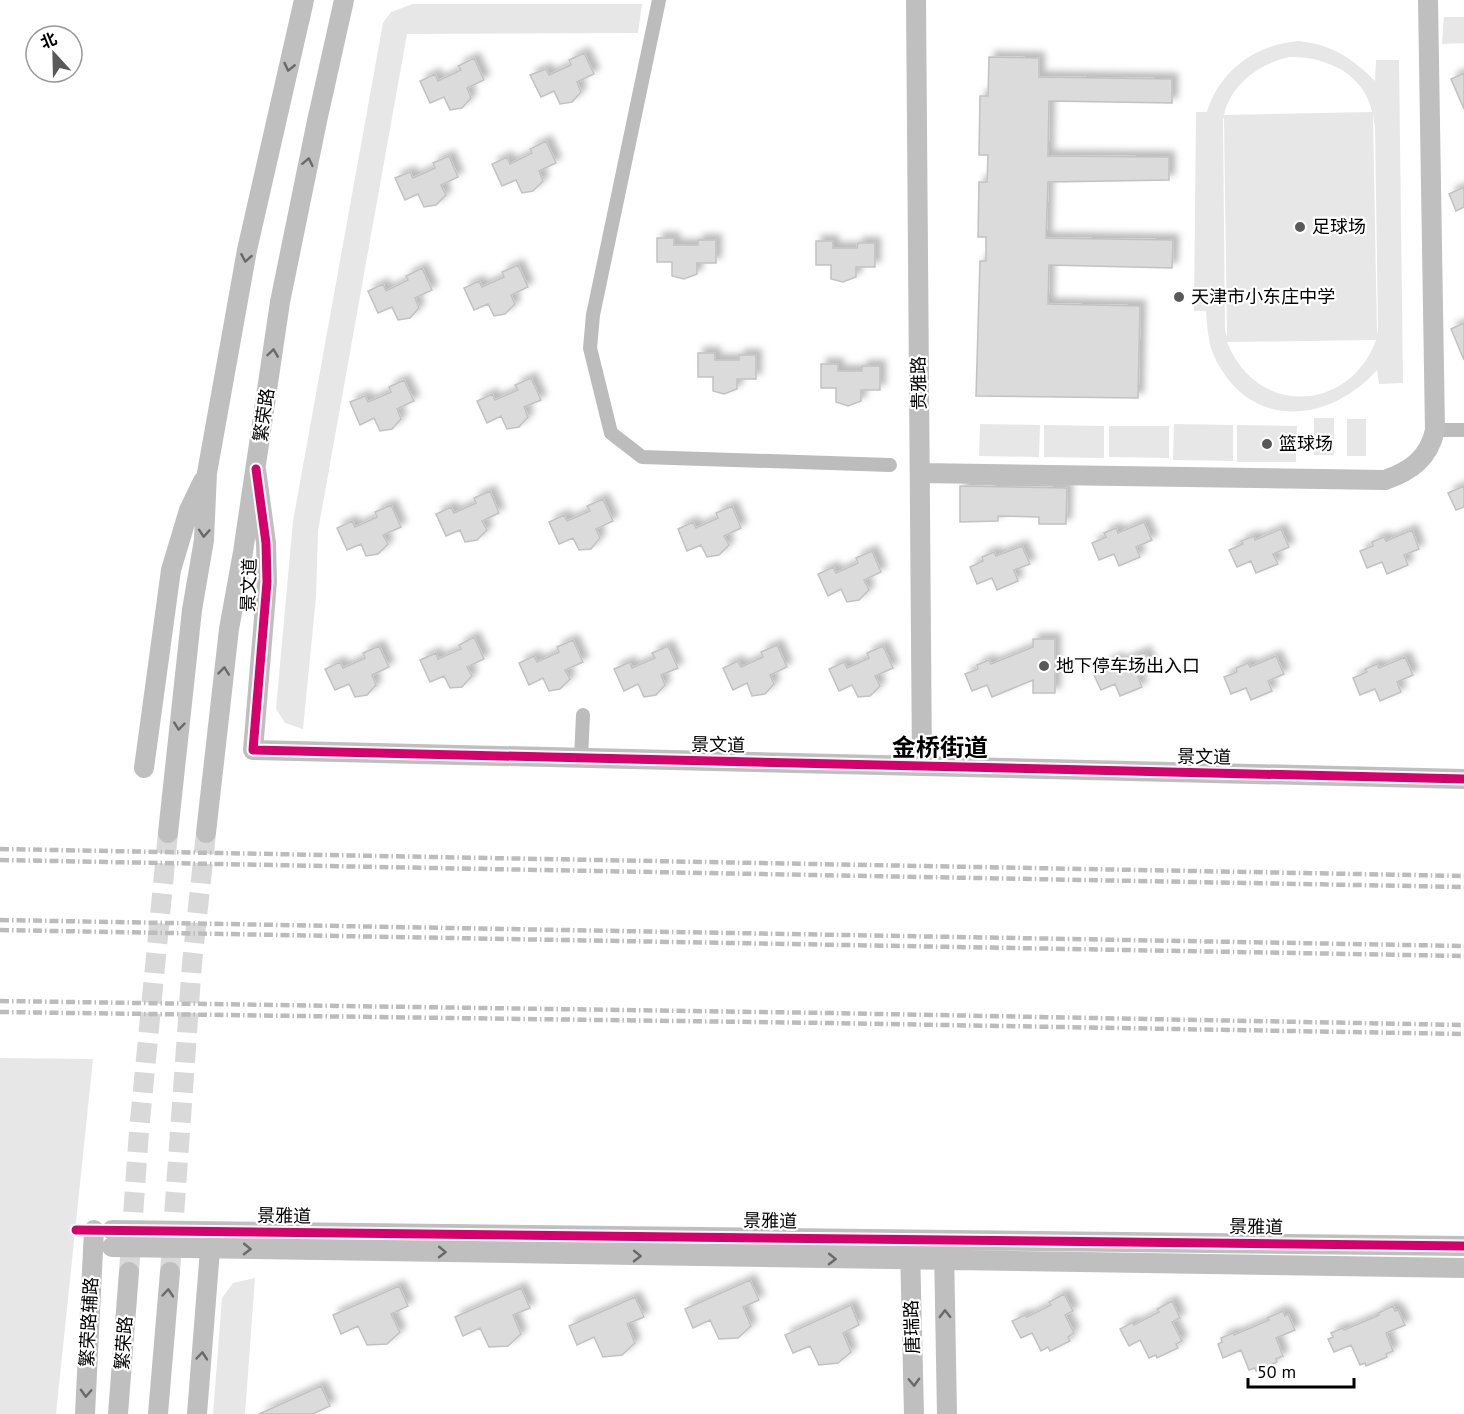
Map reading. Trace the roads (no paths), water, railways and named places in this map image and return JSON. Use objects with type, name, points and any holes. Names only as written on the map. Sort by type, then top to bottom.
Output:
[{"type":"street","name":"繁荣路","points":[[206,833],[229,629],[256,470],[280,302],[316,121],[345,0]]},
{"type":"street","points":[[338,26],[358,0]]},
{"type":"street","points":[[659,0],[593,315],[590,348],[611,433],[642,457],[890,465]]},
{"type":"street","name":"贵雅路","points":[[916,0],[922,766]]},
{"type":"street","points":[[920,473],[1385,480],[1415,466],[1430,446],[1435,430],[1428,0]]},
{"type":"street","points":[[168,832],[192,610],[204,540],[207,473],[247,250],[305,3]]},
{"type":"street","points":[[1435,430],[1464,430]]},
{"type":"street","name":"景文道","points":[[256,470],[266,543],[267,582],[253,750],[1464,779]]},
{"type":"street","points":[[144,768],[171,570],[189,510],[207,473]]},
{"type":"street","points":[[581,758],[583,715]]},
{"type":"street","name":"景雅道","points":[[94,1239],[910,1239],[1464,1245]]},
{"type":"street","name":"繁荣路辅路","points":[[85,1414],[94,1239]]},
{"type":"street","name":"唐瑞路","points":[[910,1239],[915,1414]]},
{"type":"street","points":[[196,1414],[211,1240]]},
{"type":"street","name":"景雅道","points":[[211,1240],[944,1262],[1464,1268]]},
{"type":"street","name":"唐瑞路","points":[[944,1240],[947,1414]]},
{"type":"street","name":"繁荣路","points":[[118,1414],[129,1272]]},
{"type":"street","points":[[158,1414],[170,1272]]},
{"type":"tunnel","points":[[129,1272],[139,1131],[168,833]]},
{"type":"tunnel","points":[[170,1272],[192,963],[206,833]]},
{"type":"railway","points":[[0,849],[1464,876]]},
{"type":"railway","points":[[0,860],[1464,887]]},
{"type":"railway","points":[[0,920],[1464,946]]},
{"type":"railway","points":[[0,930],[1464,956]]},
{"type":"railway","points":[[0,1001],[1464,1025]]},
{"type":"railway","points":[[0,1012],[1464,1034]]},
{"type":"place","name":"足球场","points":[[1300,227]]},
{"type":"place","name":"天津市小东庄中学","points":[[1179,297]]},
{"type":"place","name":"篮球场","points":[[1267,444]]},
{"type":"place","name":"地下停车场出入口","points":[[1044,666]]},
{"type":"district","name":"金桥街道","points":[[940,748]]}]
